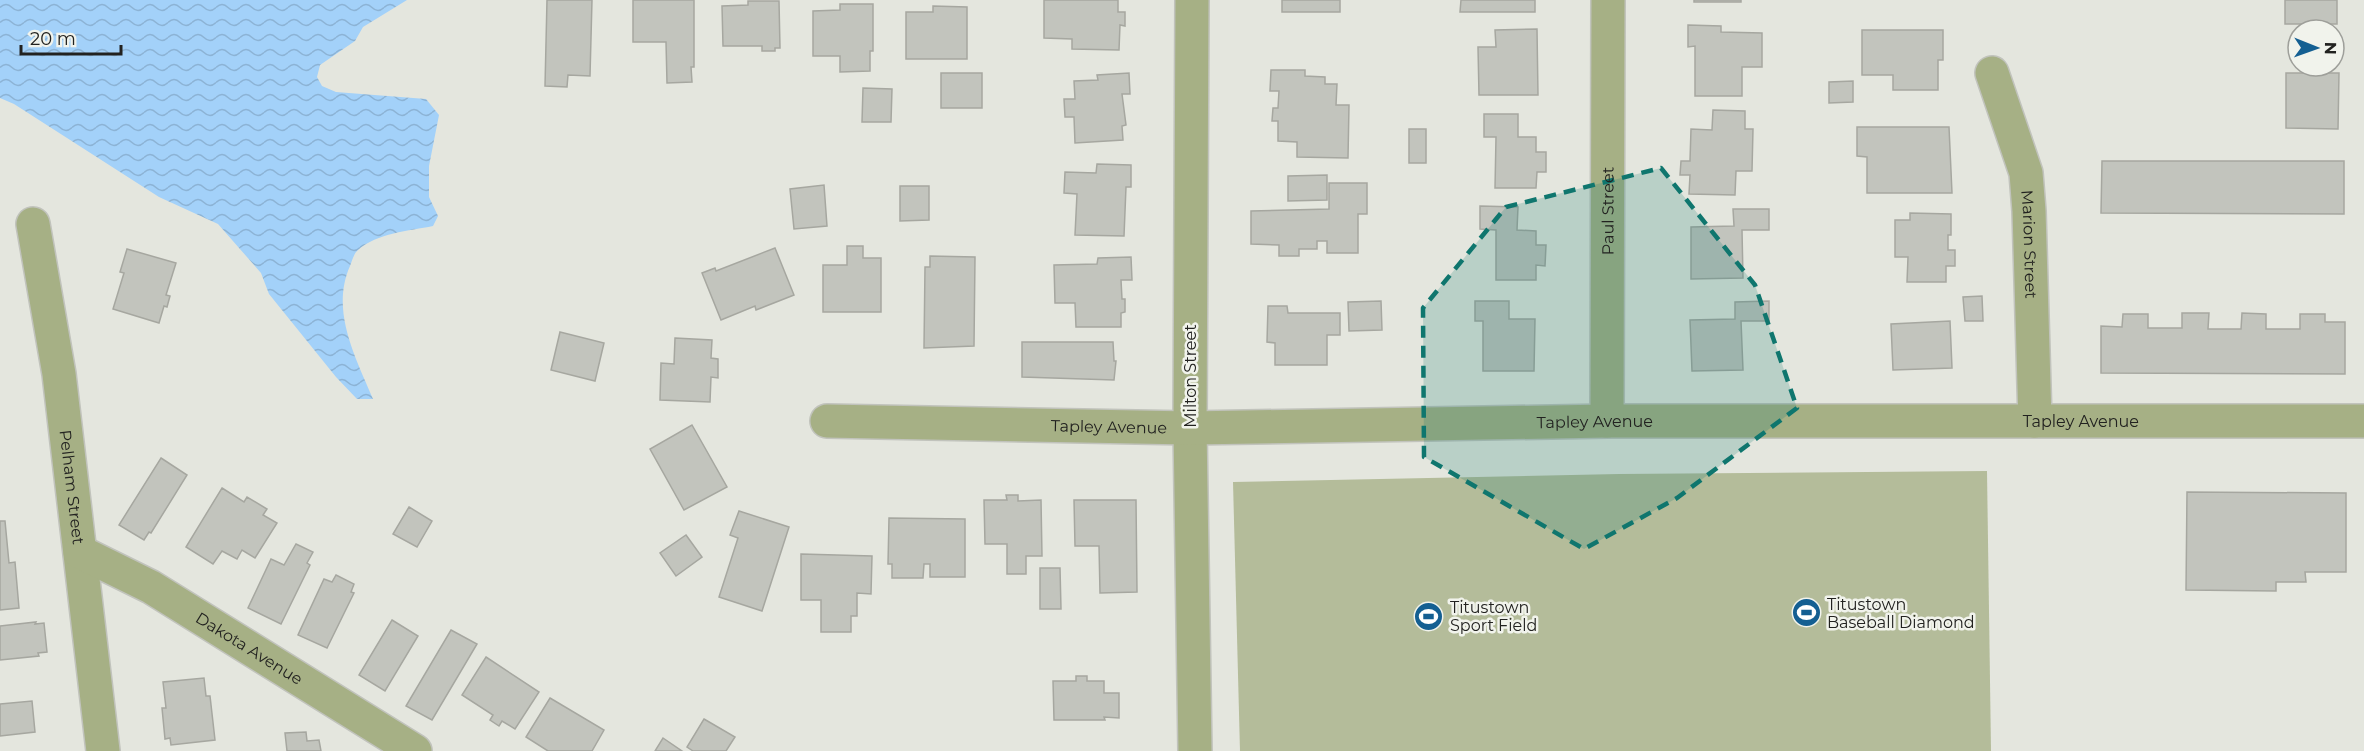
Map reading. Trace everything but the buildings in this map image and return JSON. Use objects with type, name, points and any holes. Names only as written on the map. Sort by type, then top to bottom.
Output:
[{"type":"street","name":"Milton Street","points":[[1192,0],[1190,428],[1195,751]]},
{"type":"street","name":"Paul Street","points":[[1606,421],[1608,0]]},
{"type":"street","name":"Marion Street","points":[[1992,73],[2026,173],[2035,421]]},
{"type":"street","name":"Pelham Street","points":[[33,224],[59,374],[103,751]]},
{"type":"street","name":"Tapley Avenue","points":[[827,421],[1190,428],[1606,421],[2364,420]]},
{"type":"street","name":"Dakota Avenue","points":[[80,552],[151,587],[415,751]]},
{"type":"highlighted area","points":[[1661,168],[1755,285],[1797,408],[1677,498],[1584,549],[1424,457],[1423,308],[1506,207]]},
{"type":"green space","points":[[1987,471],[1991,751],[1240,751],[1233,482],[1619,474]]},
{"type":"water","points":[[0,0],[407,0],[363,27],[355,41],[320,65],[317,77],[322,86],[336,92],[426,99],[439,115],[429,166],[429,197],[438,216],[433,226],[394,234],[366,244],[354,255],[345,283],[344,317],[348,334],[373,399],[357,399],[336,377],[269,294],[261,273],[218,224],[159,197],[14,104],[0,98]]},
{"type":"place","name":"Titustown Baseball Diamond","points":[[1806,613]]},
{"type":"place","name":"Titustown Sport Field","points":[[1429,616]]}]
